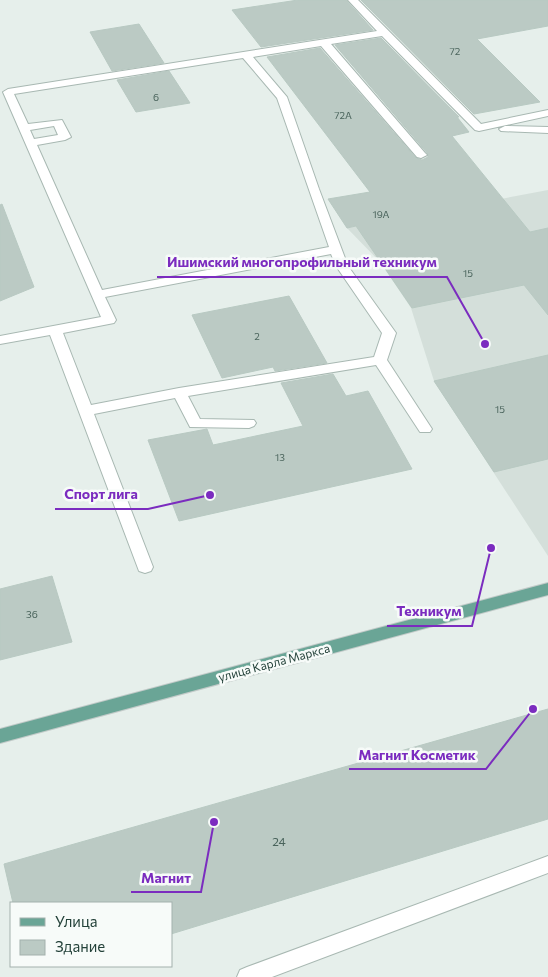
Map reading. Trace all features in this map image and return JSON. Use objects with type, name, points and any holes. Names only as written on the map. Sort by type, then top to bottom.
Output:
[{"type":"main road","name":"улица Карла Маркса","points":[[0,736],[548,589]]},
{"type":"lane","points":[[353,0],[479,128],[548,130]]},
{"type":"lane","points":[[0,340],[109,320],[31,143],[4,93],[384,33]]},
{"type":"lane","points":[[324,43],[421,155]]},
{"type":"lane","points":[[246,55],[282,97],[342,266],[389,333],[380,360]]},
{"type":"lane","points":[[479,128],[548,113]]},
{"type":"lane","points":[[24,128],[58,122],[65,137],[31,143]]},
{"type":"lane","points":[[98,295],[336,249]]},
{"type":"lane","points":[[55,330],[145,567]]},
{"type":"lane","points":[[85,411],[179,393],[380,360]]},
{"type":"lane","points":[[380,360],[425,429]]},
{"type":"lane","points":[[179,393],[195,424],[249,423]]},
{"type":"lane","points":[[257,975],[548,864]]},
{"type":"shaded area","points":[[548,190],[548,556],[434,381],[411,308],[380,262],[347,228]]},
{"type":"building","points":[[298,0],[346,0],[373,30],[261,47],[232,10]]},
{"type":"building","points":[[361,0],[548,0],[548,26],[477,39],[540,102],[474,114]]},
{"type":"building","points":[[139,24],[164,63],[112,71],[90,32]]},
{"type":"building","points":[[381,38],[459,117],[457,117],[469,132],[452,136],[530,232],[548,228],[548,315],[524,285],[412,308],[356,226],[347,228],[328,199],[370,192],[267,57],[320,48],[416,158],[422,160],[428,157],[428,154],[335,45]]},
{"type":"building","points":[[169,71],[190,103],[136,112],[117,80]]},
{"type":"building","points":[[2,204],[34,287],[0,301],[0,205]]},
{"type":"building","points":[[289,296],[327,363],[275,371],[273,367],[222,378],[192,315]]},
{"type":"building","points":[[548,355],[548,459],[494,472],[434,381]]},
{"type":"building","points":[[333,374],[346,396],[368,391],[412,469],[179,521],[148,440],[207,429],[213,445],[303,426],[281,383]]},
{"type":"building","points":[[52,576],[72,642],[0,660],[0,589]]},
{"type":"building","points":[[548,709],[548,819],[172,934],[172,902],[13,902],[4,864]]},
{"type":"place","name":"Ишимский многопрофильный техникум","points":[[485,344]]},
{"type":"place","name":"Спорт лига","points":[[210,495]]},
{"type":"place","name":"Техникум","points":[[491,548]]},
{"type":"place","name":"Магнит Косметик","points":[[533,709]]},
{"type":"place","name":"Магнит","points":[[214,822]]}]
